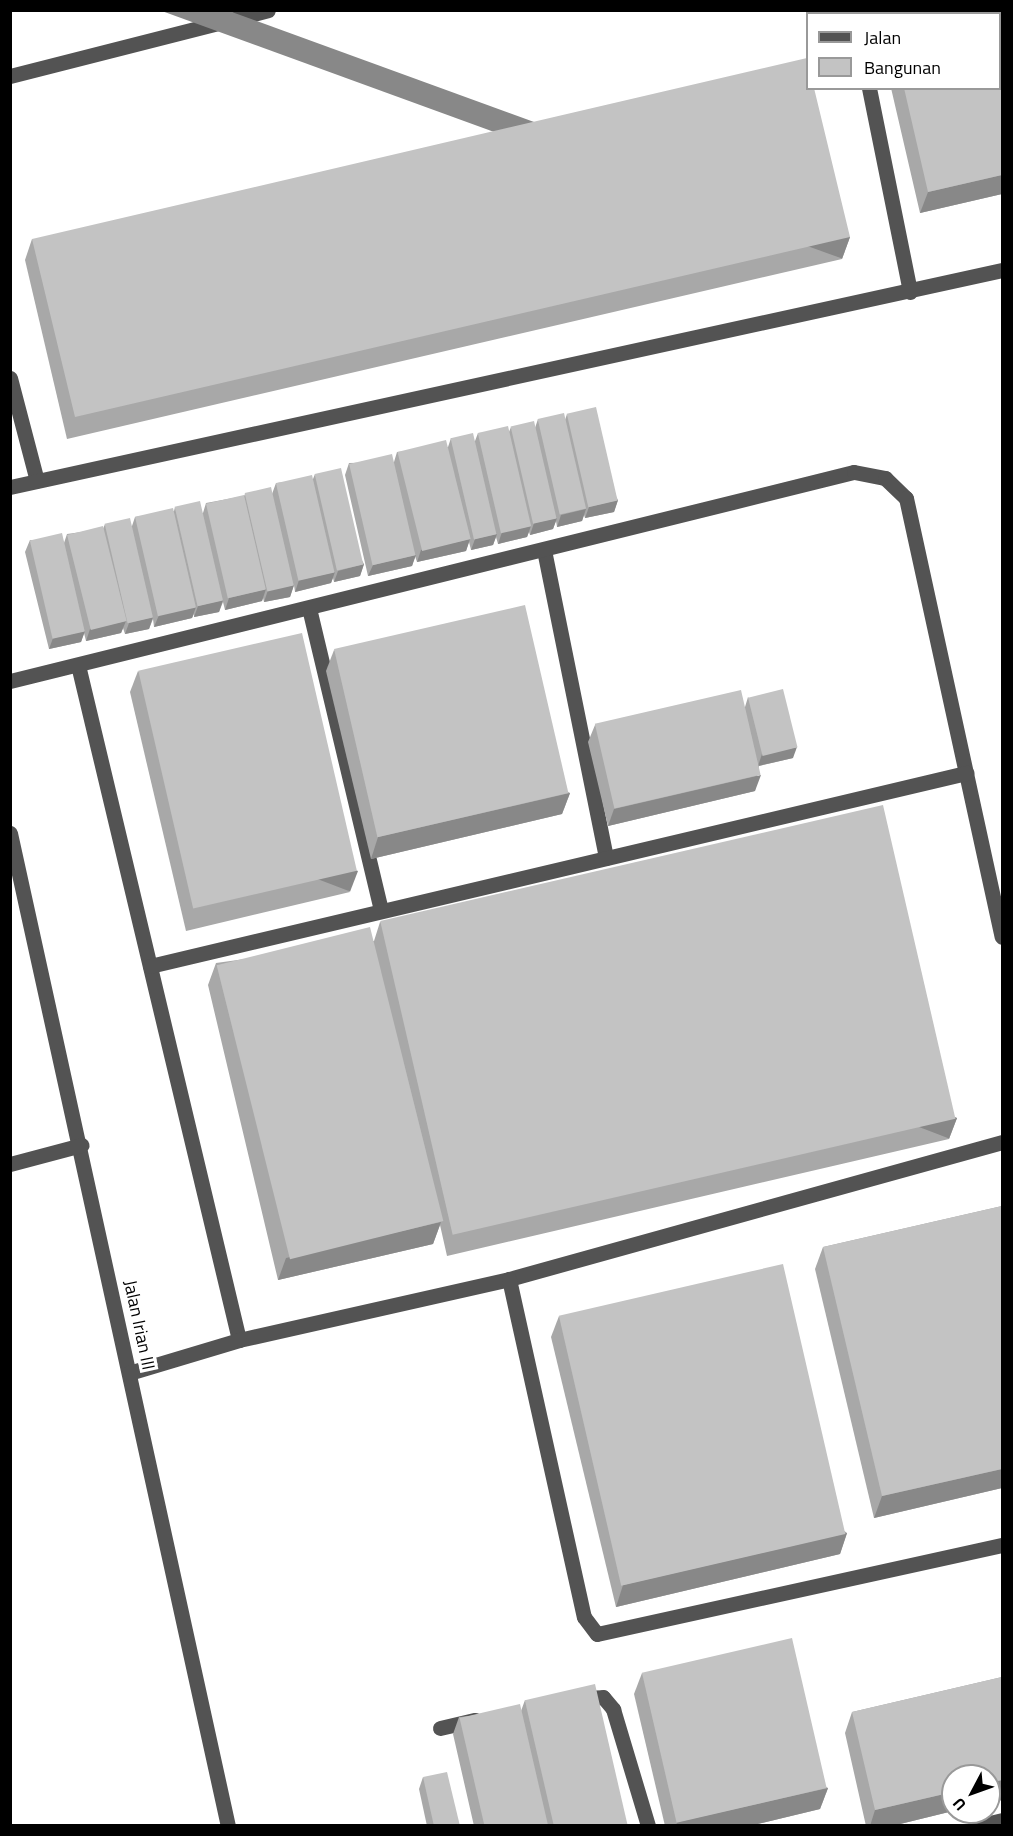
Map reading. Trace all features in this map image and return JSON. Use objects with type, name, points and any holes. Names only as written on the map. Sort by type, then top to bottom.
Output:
[{"type":"lane","points":[[10,76],[268,10]]},
{"type":"lane","points":[[870,90],[910,292]]},
{"type":"lane","points":[[10,487],[910,292],[1002,270]]},
{"type":"lane","points":[[10,378],[37,482]]},
{"type":"lane","points":[[10,681],[854,472],[885,478],[906,498],[1002,937]]},
{"type":"lane","points":[[544,550],[606,858]]},
{"type":"lane","points":[[309,608],[381,911]]},
{"type":"lane","points":[[78,665],[239,1340]]},
{"type":"lane","points":[[150,966],[966,773]]},
{"type":"lane","name":"Jalan Irian III","points":[[10,833],[82,1145],[129,1373],[228,1826]]},
{"type":"lane","points":[[129,1373],[239,1340],[509,1279],[1002,1142]]},
{"type":"lane","points":[[10,1164],[82,1145]]},
{"type":"lane","points":[[509,1279],[584,1617],[597,1634],[1002,1545]]},
{"type":"lane","points":[[556,1703],[596,1695],[608,1701],[648,1826]]},
{"type":"lane","points":[[440,1728],[498,1715]]},
{"type":"lane","points":[[976,1826],[1002,1820]]},
{"type":"building","points":[[885,10],[1002,10],[1002,175],[928,192],[904,90],[1001,90],[1001,12],[886,12]]},
{"type":"building","points":[[806,58],[806,90],[814,90],[850,237],[75,417],[32,239]]},
{"type":"building","points":[[596,407],[618,501],[588,507],[567,414]]},
{"type":"building","points":[[564,413],[586,508],[560,515],[538,419]]},
{"type":"building","points":[[534,421],[556,518],[533,524],[511,426]]},
{"type":"building","points":[[508,426],[531,526],[501,533],[478,433]]},
{"type":"building","points":[[473,433],[496,534],[474,540],[451,438]]},
{"type":"building","points":[[446,440],[471,539],[422,551],[397,452]]},
{"type":"building","points":[[392,454],[415,555],[373,565],[349,464]]},
{"type":"building","points":[[341,468],[363,564],[337,571],[315,474]]},
{"type":"building","points":[[312,475],[334,572],[298,581],[276,483]]},
{"type":"building","points":[[271,487],[294,585],[267,591],[245,493]]},
{"type":"building","points":[[244,495],[266,590],[228,598],[206,504]]},
{"type":"building","points":[[200,501],[223,600],[198,606],[175,507]]},
{"type":"building","points":[[173,508],[196,607],[158,616],[135,517]]},
{"type":"building","points":[[130,518],[153,617],[128,623],[105,524]]},
{"type":"building","points":[[103,526],[127,621],[91,630],[67,535]]},
{"type":"building","points":[[62,533],[85,631],[53,639],[30,540]]},
{"type":"building","points":[[525,605],[568,793],[377,837],[334,649]]},
{"type":"building","points":[[302,633],[357,871],[193,909],[138,671]]},
{"type":"building","points":[[783,689],[798,747],[763,756],[748,698]]},
{"type":"building","points":[[741,690],[761,775],[614,809],[595,724]]},
{"type":"building","points":[[883,805],[955,1119],[453,1235],[380,921]]},
{"type":"building","points":[[370,927],[443,1221],[290,1259],[217,965]]},
{"type":"building","points":[[1002,1206],[1002,1469],[882,1496],[823,1247]]},
{"type":"building","points":[[783,1264],[845,1534],[621,1586],[559,1316]]},
{"type":"building","points":[[792,1638],[827,1788],[677,1823],[642,1673]]},
{"type":"building","points":[[1002,1677],[1002,1780],[1001,1764],[941,1764],[941,1795],[875,1810],[852,1712]]},
{"type":"building","points":[[595,1684],[628,1826],[554,1826],[525,1700]]},
{"type":"building","points":[[520,1704],[548,1826],[485,1826],[460,1718]]},
{"type":"building","points":[[447,1772],[460,1826],[434,1826],[423,1777]]}]
